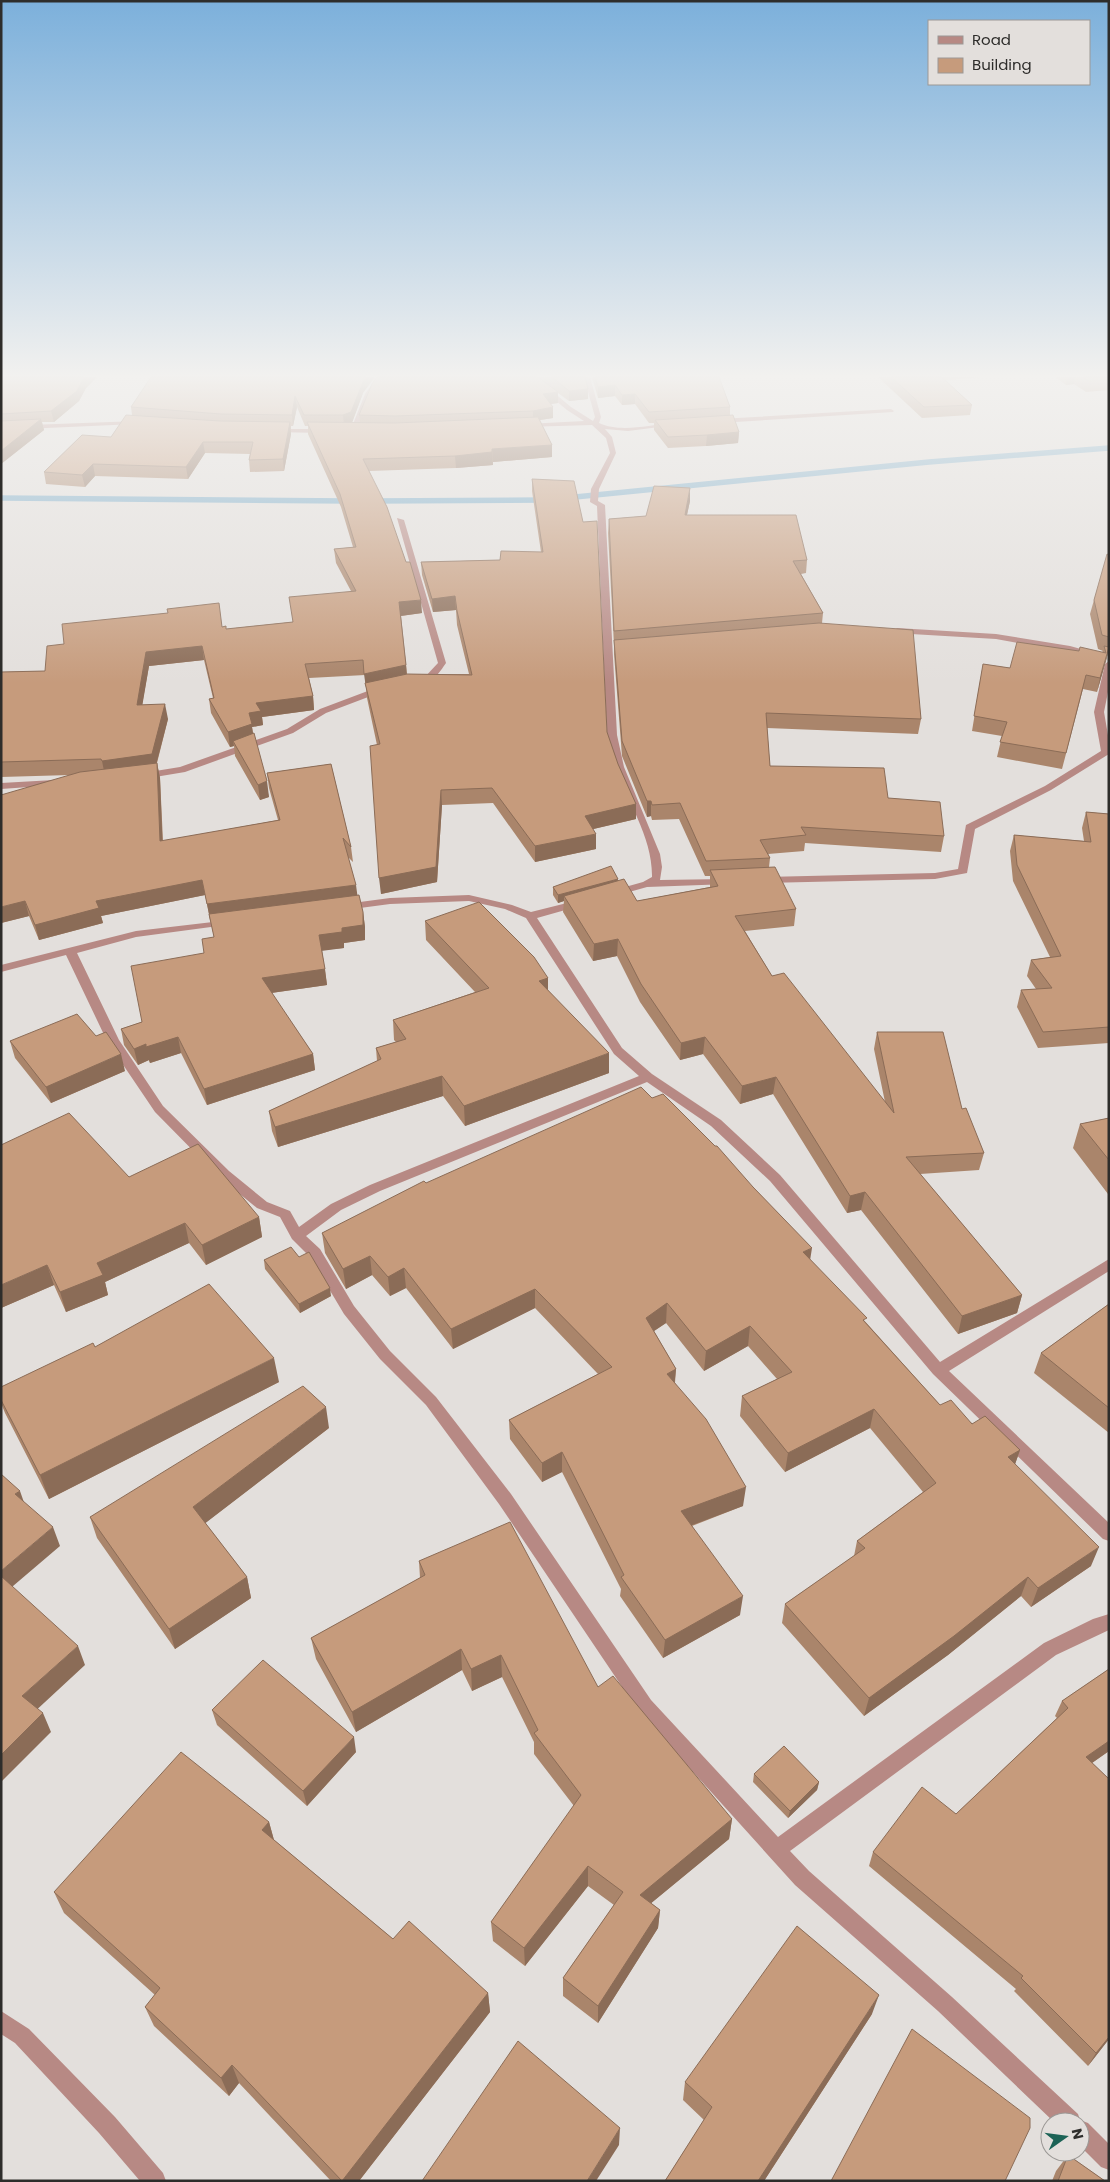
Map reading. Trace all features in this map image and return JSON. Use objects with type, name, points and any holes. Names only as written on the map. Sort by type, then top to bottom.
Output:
[{"type":"street","points":[[600,479],[595,489],[594,502],[601,505],[612,650],[610,732],[618,766],[646,832],[659,870],[657,878],[647,884]]},
{"type":"street","points":[[400,520],[442,663],[426,681],[410,683]]},
{"type":"street","points":[[891,632],[988,635],[1042,641],[1109,657]]},
{"type":"street","points":[[756,880],[935,876],[963,870],[970,826],[1048,788],[1106,752],[1098,712],[1109,664]]},
{"type":"street","points":[[130,778],[182,770],[290,731],[323,711],[359,695],[394,685]]},
{"type":"street","points":[[1,786],[67,783]]},
{"type":"street","points":[[530,916],[647,884],[738,881]]},
{"type":"street","points":[[332,908],[390,901],[470,898],[508,907],[530,916],[618,1051],[648,1076],[716,1123],[775,1178],[938,1370],[1109,1534]]},
{"type":"street","points":[[1,968],[136,934],[244,920]]},
{"type":"street","points":[[70,951],[114,1041],[159,1109],[224,1174],[262,1205],[285,1214],[298,1235],[315,1253],[350,1310],[385,1355],[431,1401],[505,1499],[645,1706],[802,1878],[945,2004],[1059,2112]]},
{"type":"street","points":[[298,1235],[336,1206],[375,1188],[506,1136],[648,1076]]},
{"type":"street","points":[[938,1370],[1109,1264]]},
{"type":"street","points":[[776,1850],[1050,1649],[1109,1622]]},
{"type":"street","points":[[1,2021],[22,2036],[107,2125],[155,2181]]},
{"type":"street","points":[[1090,2141],[1109,2159]]},
{"type":"building","points":[[333,479],[373,479],[387,507],[406,562],[410,562],[421,600],[399,602],[406,665],[364,674],[363,660],[305,664],[313,696],[256,703],[261,711],[249,713],[252,724],[228,732],[209,699],[214,698],[202,646],[146,652],[137,705],[165,704],[152,754],[102,761],[101,759],[1,762],[1,672],[45,671],[47,646],[64,644],[62,624],[168,613],[167,609],[219,603],[222,627],[226,626],[226,629],[293,622],[289,597],[356,591],[334,549],[356,547],[340,494]]},
{"type":"building","points":[[532,479],[574,481],[583,522],[597,521],[607,732],[618,764],[636,804],[585,816],[596,834],[535,846],[492,788],[441,790],[436,867],[379,878],[370,746],[380,744],[365,683],[407,674],[472,675],[455,596],[432,599],[421,562],[500,560],[501,551],[543,552]]},
{"type":"building","points":[[654,486],[690,488],[685,515],[796,515],[807,560],[793,561],[823,613],[614,631],[609,519],[646,516]]},
{"type":"building","points":[[1107,554],[1109,555],[1109,637],[1102,635],[1094,600]]},
{"type":"building","points":[[819,623],[913,630],[921,719],[766,713],[770,766],[884,768],[888,798],[940,802],[944,836],[801,827],[806,835],[760,840],[770,858],[706,861],[680,803],[652,805],[651,801],[647,801],[622,741],[614,640]]},
{"type":"building","points":[[1017,642],[1079,651],[1080,647],[1106,653],[1104,646],[1109,647],[1100,678],[1086,675],[1066,753],[1000,742],[1007,722],[974,716],[983,664],[1010,668]]},
{"type":"building","points":[[254,733],[267,781],[258,785],[233,741]]},
{"type":"building","points":[[157,763],[160,841],[280,820],[267,773],[331,764],[351,847],[343,838],[356,885],[207,904],[202,880],[96,901],[99,908],[35,925],[25,901],[1,907],[1,795],[80,772]]},
{"type":"building","points":[[1086,812],[1109,814],[1109,1027],[1043,1032],[1021,990],[1052,988],[1031,960],[1061,956],[1017,865],[1014,835],[1091,842]]},
{"type":"building","points":[[611,866],[618,879],[558,895],[553,887]]},
{"type":"building","points":[[775,867],[796,909],[735,916],[772,976],[784,973],[894,1113],[877,1032],[943,1032],[962,1109],[966,1108],[984,1153],[906,1157],[1022,1295],[962,1316],[865,1192],[850,1196],[776,1077],[742,1086],[705,1037],[681,1043],[641,984],[618,939],[594,944],[564,896],[624,879],[637,901],[718,886],[710,870]]},
{"type":"building","points":[[359,895],[363,912],[363,925],[342,928],[342,932],[319,935],[325,969],[262,978],[313,1054],[204,1089],[178,1037],[146,1047],[146,1044],[134,1049],[121,1029],[142,1022],[131,966],[204,953],[202,939],[214,937],[209,914]]},
{"type":"building","points":[[479,902],[534,957],[548,978],[539,981],[609,1053],[464,1106],[442,1076],[275,1127],[269,1111],[381,1059],[376,1048],[406,1039],[393,1020],[489,988],[425,921]]},
{"type":"building","points":[[77,1014],[96,1036],[106,1032],[121,1054],[46,1087],[10,1041]]},
{"type":"building","points":[[641,1087],[652,1098],[663,1094],[717,1146],[753,1187],[812,1248],[803,1252],[867,1318],[863,1320],[940,1405],[951,1400],[972,1424],[985,1416],[1020,1450],[1008,1457],[1099,1547],[1038,1588],[1028,1577],[954,1636],[869,1698],[785,1604],[865,1548],[857,1541],[936,1483],[874,1409],[788,1453],[742,1396],[792,1372],[750,1326],[706,1351],[667,1303],[646,1318],[676,1369],[667,1374],[706,1419],[746,1487],[681,1511],[743,1596],[665,1640],[621,1577],[624,1575],[562,1452],[542,1463],[509,1420],[612,1367],[535,1289],[451,1329],[404,1268],[388,1277],[370,1256],[343,1269],[322,1233],[424,1181],[426,1183]]},
{"type":"building","points":[[69,1113],[129,1177],[198,1144],[259,1217],[202,1245],[185,1223],[97,1263],[103,1275],[60,1292],[47,1265],[1,1285],[1,1145]]},
{"type":"building","points":[[1109,1118],[1109,1160],[1080,1124]]},
{"type":"building","points":[[291,1247],[299,1257],[309,1252],[330,1288],[299,1304],[264,1260]]},
{"type":"building","points":[[209,1284],[274,1358],[40,1475],[1,1400],[1,1387],[93,1343],[95,1347]]},
{"type":"building","points":[[1109,1304],[1109,1408],[1041,1353]]},
{"type":"building","points":[[303,1386],[326,1407],[193,1507],[247,1577],[169,1629],[90,1517]]},
{"type":"building","points":[[1,1474],[20,1491],[15,1494],[53,1527],[1,1571]]},
{"type":"building","points":[[510,1522],[598,1687],[613,1676],[732,1819],[640,1895],[660,1910],[598,2006],[563,1978],[623,1892],[588,1866],[524,1948],[491,1922],[581,1795],[534,1733],[538,1730],[501,1655],[471,1669],[461,1649],[352,1712],[311,1638],[425,1575],[419,1561]]},
{"type":"building","points":[[1,1576],[78,1646],[22,1696],[43,1713],[1,1755]]},
{"type":"building","points":[[263,1660],[354,1737],[303,1791],[212,1710]]},
{"type":"building","points":[[1109,1669],[1109,1741],[1086,1757],[1109,1779],[1109,2037],[1096,2053],[1021,1978],[1023,1976],[873,1852],[922,1787],[956,1814],[1068,1708],[1062,1701]]},
{"type":"building","points":[[784,1746],[819,1782],[790,1811],[754,1774]]},
{"type":"building","points":[[181,1752],[269,1822],[262,1830],[393,1939],[409,1921],[488,1993],[342,2181],[232,2065],[221,2078],[145,2007],[160,1988],[54,1892]]},
{"type":"building","points":[[797,1926],[879,1995],[758,2181],[665,2181],[712,2107],[685,2082]]},
{"type":"building","points":[[912,2029],[1030,2118],[1030,2128],[1005,2181],[831,2181]]},
{"type":"building","points":[[518,2041],[620,2128],[587,2181],[422,2181]]},
{"type":"building","points":[[1065,2162],[1078,2162],[1105,2181],[1058,2181]]},
{"type":"waterway","points":[[565,498],[759,479]]},
{"type":"waterway","points":[[1,498],[350,501]]},
{"type":"waterway","points":[[370,501],[545,500]]}]
